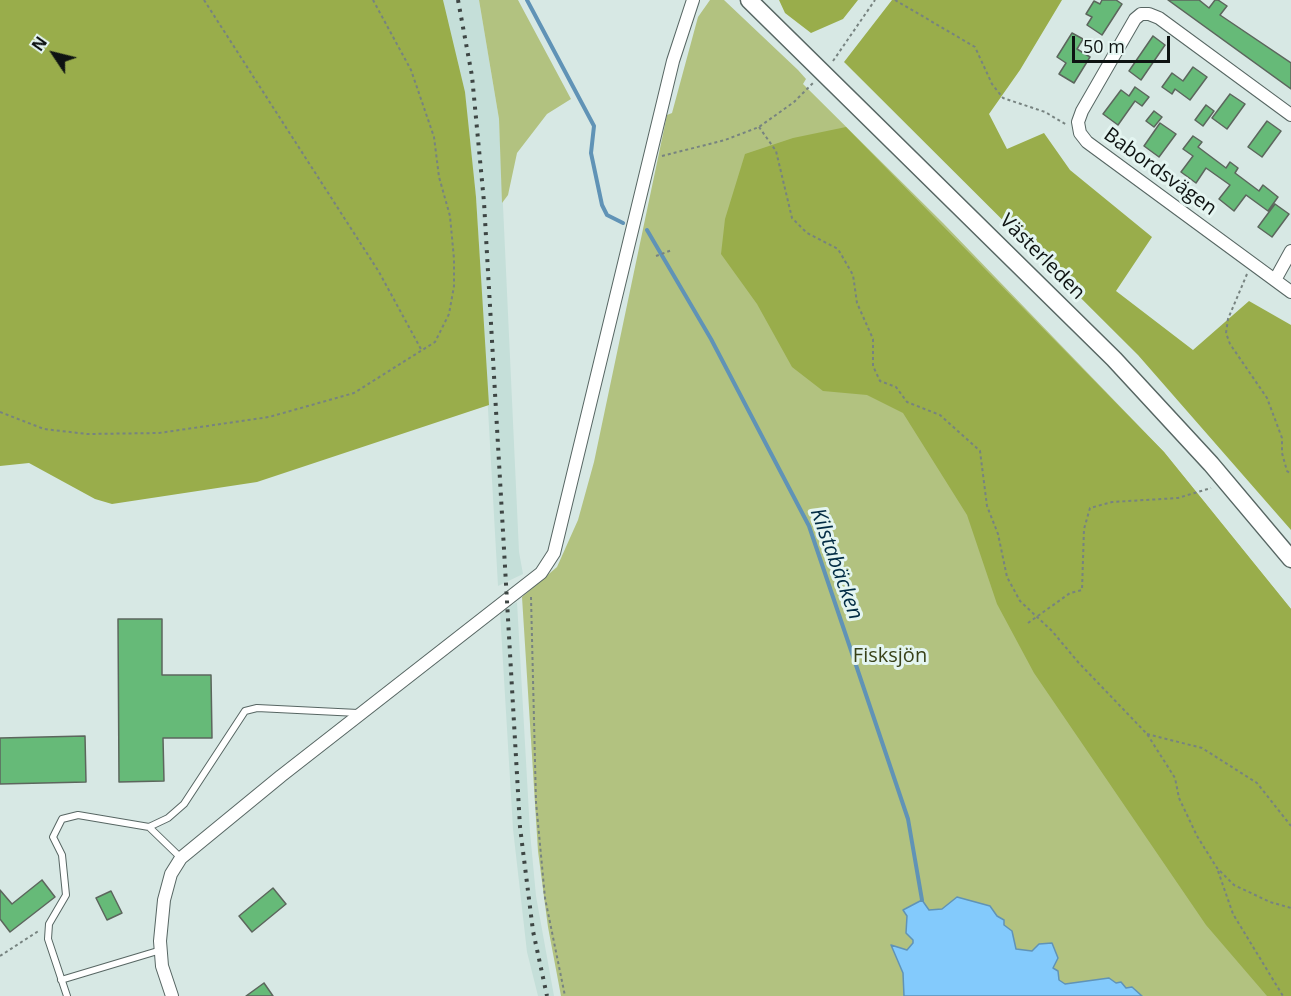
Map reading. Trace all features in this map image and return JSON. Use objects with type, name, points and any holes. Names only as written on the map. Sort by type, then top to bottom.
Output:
[{"type":"street","points":[[172,996],[162,966],[164,900],[171,874],[182,858],[541,573],[554,553],[673,61],[693,0]]},
{"type":"street","name":"Västerleden","points":[[749,0],[1064,308],[1225,480],[1291,559]]},
{"type":"street","name":"Babordsvägen","points":[[1291,115],[1159,18],[1141,14],[1135,19],[1082,111],[1078,122],[1080,133],[1087,142],[1291,292]]},
{"type":"street","points":[[1275,280],[1291,251]]},
{"type":"lane","points":[[149,827],[168,818],[184,804],[245,711],[257,708],[362,713]]},
{"type":"lane","points":[[67,996],[48,939],[49,924],[66,895],[62,855],[53,837],[62,819],[78,815],[149,827],[182,858]]},
{"type":"lane","points":[[61,980],[161,950]]},
{"type":"path","points":[[204,0],[379,273],[422,351]]},
{"type":"path","points":[[0,412],[44,429],[87,434],[159,433],[268,417],[354,393],[435,342],[449,314],[454,286],[450,216],[439,177],[434,137],[411,70],[373,0]]},
{"type":"path","points":[[895,0],[975,47],[993,84],[1003,98],[1045,112],[1080,133]]},
{"type":"path","points":[[831,63],[873,1]]},
{"type":"path","points":[[649,159],[703,146],[759,127],[794,102],[815,81]]},
{"type":"path","points":[[759,127],[776,151],[792,218],[807,233],[838,249],[853,274],[857,303],[873,339],[873,366],[880,381],[896,387],[907,402],[940,415],[980,451],[987,506],[998,534],[1007,577],[1020,601],[1147,734],[1175,778],[1179,798],[1192,827],[1217,868],[1233,914],[1283,996]]},
{"type":"path","points":[[656,256],[672,250]]},
{"type":"path","points":[[1252,264],[1236,298],[1226,333],[1230,344],[1267,398],[1282,438],[1282,453],[1287,471],[1291,474]]},
{"type":"path","points":[[1028,623],[1038,618],[1070,592],[1082,590],[1084,529],[1090,508],[1112,501],[1178,498],[1215,487],[1225,480]]},
{"type":"path","points":[[541,573],[531,597],[536,802],[545,898],[565,996]]},
{"type":"path","points":[[1147,734],[1202,748],[1257,783],[1291,826]]},
{"type":"path","points":[[1217,868],[1234,885],[1270,902],[1291,908]]},
{"type":"path","points":[[0,956],[49,924]]},
{"type":"shaded area","points":[[443,0],[479,0],[499,119],[519,552],[523,574],[498,586],[476,197]]},
{"type":"shaded area","points":[[517,602],[530,832],[536,896],[554,996],[538,996],[527,952],[513,829],[500,612]]},
{"type":"green space","points":[[0,0],[443,0],[465,92],[476,197],[489,405],[257,482],[112,504],[95,499],[29,463],[0,466]]},
{"type":"green space","points":[[479,0],[518,0],[571,99],[547,114],[517,153],[508,195],[502,203],[499,119]]},
{"type":"green space","name":"Fisksjön","points":[[710,0],[724,0],[798,70],[806,79],[803,84],[943,223],[1164,452],[1291,609],[1291,996],[561,996],[548,927],[538,851],[522,597],[557,567],[578,520],[594,462],[667,115],[672,113],[698,17]]},
{"type":"green space","points":[[779,0],[858,0],[843,19],[811,33],[785,13]]},
{"type":"green space","points":[[892,0],[1062,0],[1020,70],[989,114],[1007,149],[1044,133],[1070,170],[1152,237],[1116,291],[1193,350],[1249,301],[1291,325],[1291,530],[1138,355],[844,62]]},
{"type":"green space","points":[[846,127],[1164,452],[1291,609],[1291,996],[1267,996],[1206,925],[1034,673],[997,604],[967,515],[903,413],[867,395],[823,391],[792,367],[757,304],[721,254],[725,219],[745,154],[793,138]]},
{"type":"water","points":[[957,897],[990,906],[997,916],[1004,920],[1004,925],[1012,931],[1016,949],[1032,951],[1039,944],[1052,943],[1058,958],[1053,968],[1058,971],[1059,980],[1065,984],[1109,978],[1116,983],[1121,982],[1126,988],[1132,987],[1142,996],[904,996],[903,973],[891,945],[907,950],[913,943],[906,933],[907,916],[903,910],[922,900],[929,910],[942,909]]},
{"type":"building","points":[[1102,0],[1116,0],[1122,4],[1102,35],[1087,25],[1092,17],[1086,14],[1094,1],[1100,4]]},
{"type":"building","points":[[1168,0],[1199,0],[1209,8],[1215,0],[1218,0],[1227,6],[1220,15],[1291,63],[1291,89]]},
{"type":"building","points":[[1072,33],[1083,39],[1077,49],[1090,57],[1074,83],[1059,74],[1066,63],[1057,57]]},
{"type":"building","points":[[1153,36],[1165,45],[1141,80],[1129,71]]},
{"type":"building","points":[[1193,67],[1207,77],[1190,100],[1175,89],[1172,94],[1162,87],[1172,73],[1183,81]]},
{"type":"building","points":[[1135,87],[1149,97],[1142,106],[1135,101],[1118,125],[1103,114],[1121,90],[1129,96]]},
{"type":"building","points":[[1230,94],[1245,104],[1227,129],[1212,118]]},
{"type":"building","points":[[1206,105],[1214,111],[1203,126],[1195,120]]},
{"type":"building","points":[[1154,111],[1162,117],[1154,127],[1146,121]]},
{"type":"building","points":[[1267,121],[1281,131],[1262,157],[1248,147]]},
{"type":"building","points":[[1160,123],[1176,134],[1159,157],[1144,146]]},
{"type":"building","points":[[1193,136],[1202,142],[1198,147],[1226,168],[1230,162],[1238,168],[1235,173],[1259,191],[1263,185],[1278,197],[1268,211],[1246,195],[1234,211],[1219,199],[1230,185],[1206,168],[1196,183],[1181,172],[1193,156],[1183,149]]},
{"type":"building","points":[[1275,204],[1289,214],[1272,237],[1258,227]]},
{"type":"building","points":[[118,619],[162,619],[162,675],[211,675],[212,738],[163,738],[164,781],[119,782]]},
{"type":"building","points":[[85,736],[86,782],[0,784],[0,738]]},
{"type":"building","points":[[42,880],[55,897],[10,932],[0,919],[0,890],[12,904]]},
{"type":"building","points":[[273,888],[286,904],[252,932],[239,916]]},
{"type":"building","points":[[111,891],[122,913],[107,920],[96,898]]},
{"type":"building","points":[[264,983],[273,996],[246,996]]},
{"type":"waterway","name":"Kilstabäcken","points":[[527,0],[594,126],[591,153],[602,205],[607,215],[623,223]]},
{"type":"waterway","name":"Kilstabäcken","points":[[647,230],[711,339],[809,526],[908,819],[922,900]]},
{"type":"railway","points":[[458,0],[472,76],[484,202],[520,827],[533,931],[547,996]]}]
